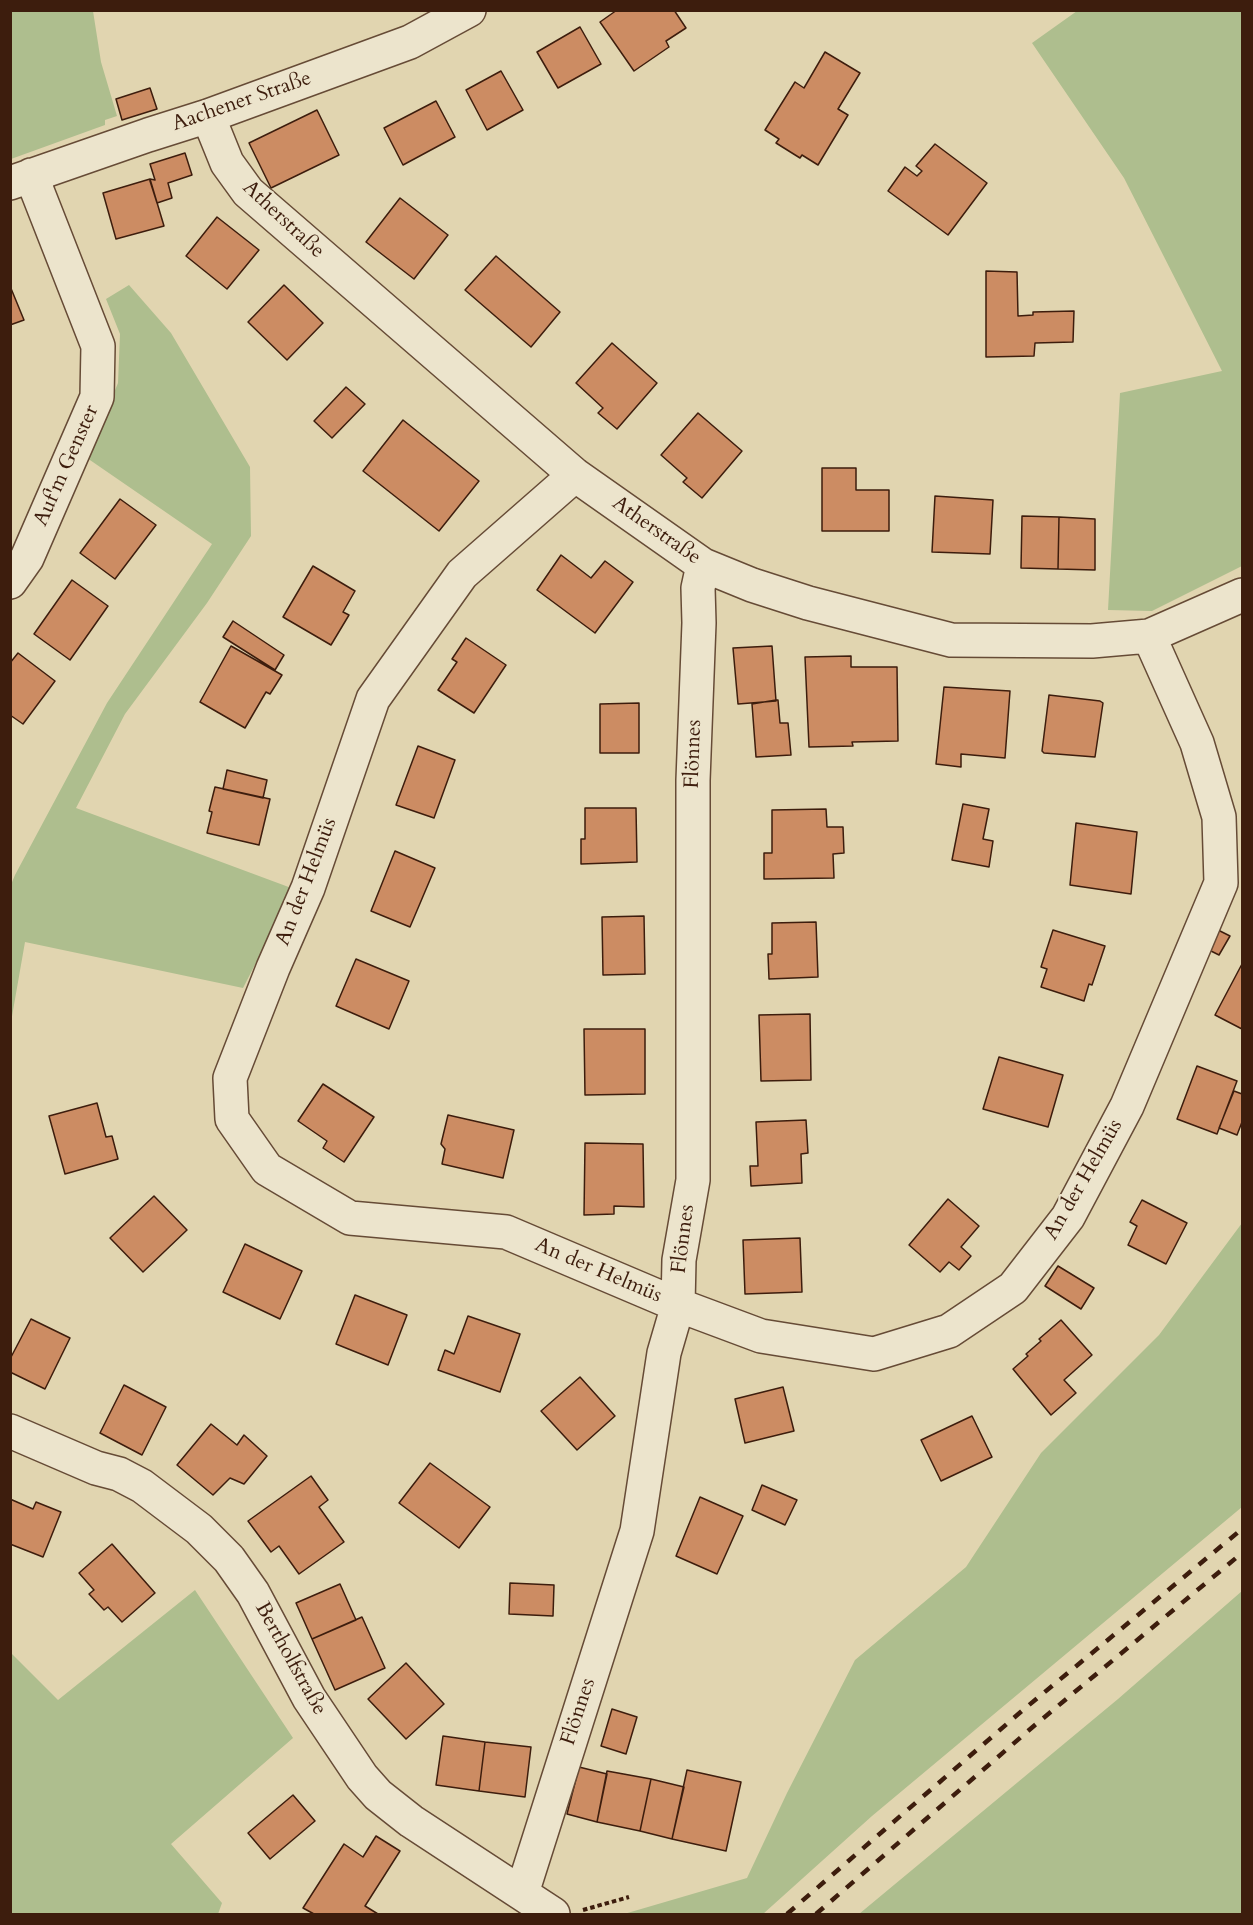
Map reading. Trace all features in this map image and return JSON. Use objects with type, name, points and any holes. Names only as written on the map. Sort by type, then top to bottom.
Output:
[{"type":"street","name":"Aachener Straße","points":[[21,179],[208,116],[410,42],[469,10]]},
{"type":"street","name":"Atherstraße","points":[[208,116],[227,163],[248,192],[575,475],[703,565],[808,603],[951,640],[1092,641],[1149,636],[1242,595]]},
{"type":"street","name":"Auf'm Genster","points":[[10,582],[27,558],[97,397],[99,346],[21,179]]},
{"type":"street","name":"An der Helmüs","points":[[575,475],[462,574],[373,699],[308,888],[273,968],[230,1078],[232,1119],[267,1169],[350,1218],[506,1232],[678,1305],[760,1336],[874,1354],[949,1331],[1014,1288],[1068,1217],[1127,1106],[1221,884],[1219,817],[1213,796],[1197,743],[1149,636]]},
{"type":"street","name":"Flönnes","points":[[522,1893],[637,1531],[664,1353],[678,1305],[679,1260],[693,1180],[693,780],[699,622],[698,588],[703,565]]},
{"type":"street","name":"Bertholfstraße","points":[[10,1431],[96,1468],[126,1478],[141,1486],[199,1529],[229,1559],[253,1593],[309,1698],[362,1777],[378,1795],[411,1821],[522,1893],[565,1913]]},
{"type":"path","points":[[565,1913],[629,1897]]},
{"type":"green space","points":[[11,10],[93,11],[101,62],[117,116],[105,120],[105,125],[11,159]]},
{"type":"green space","points":[[1077,11],[1242,11],[1242,566],[1152,611],[1108,610],[1120,393],[1222,371],[1124,178],[1032,43]]},
{"type":"green space","points":[[129,285],[171,333],[250,467],[251,536],[207,603],[125,714],[76,808],[294,889],[243,988],[25,942],[11,1022],[10,887],[15,875],[107,703],[212,544],[87,458],[118,383],[120,334],[106,299]]},
{"type":"green space","points":[[1242,1223],[1242,1507],[872,1816],[763,1914],[624,1914],[747,1878],[787,1793],[855,1660],[966,1567],[1041,1453],[1159,1335]]},
{"type":"green space","points":[[195,1590],[293,1738],[171,1844],[222,1903],[218,1914],[11,1914],[11,1653],[58,1700]]},
{"type":"green space","points":[[1242,1591],[1242,1914],[859,1914],[1118,1699]]},
{"type":"building","points":[[617,10],[674,10],[686,28],[666,41],[669,47],[634,71],[600,22]]},
{"type":"building","points":[[580,27],[601,64],[558,88],[537,52]]},
{"type":"building","points":[[825,52],[860,73],[838,109],[848,115],[818,165],[802,155],[800,158],[776,143],[779,139],[765,130],[795,82],[804,88]]},
{"type":"building","points":[[501,71],[523,110],[487,130],[466,90]]},
{"type":"building","points":[[150,88],[157,109],[122,120],[116,99]]},
{"type":"building","points":[[436,101],[455,137],[403,165],[384,128]]},
{"type":"building","points":[[317,110],[339,155],[271,188],[249,143]]},
{"type":"building","points":[[935,144],[987,183],[948,235],[888,191],[905,167],[917,176],[922,171],[916,166]]},
{"type":"building","points":[[185,153],[192,175],[168,183],[172,198],[157,203],[150,181],[150,179],[155,180],[150,164]]},
{"type":"building","points":[[150,179],[164,226],[116,239],[103,193]]},
{"type":"building","points":[[400,198],[448,235],[414,279],[366,242]]},
{"type":"building","points":[[217,217],[259,250],[227,289],[186,256]]},
{"type":"building","points":[[496,256],[560,312],[531,347],[465,290]]},
{"type":"building","points":[[986,271],[1017,272],[1018,316],[1033,315],[1033,312],[1074,311],[1073,342],[1035,343],[1034,356],[986,357]]},
{"type":"building","points":[[284,285],[323,323],[287,360],[248,322]]},
{"type":"building","points":[[10,286],[24,320],[10,325]]},
{"type":"building","points":[[612,343],[657,383],[617,429],[598,413],[603,408],[576,383]]},
{"type":"building","points":[[346,387],[365,404],[332,438],[314,421]]},
{"type":"building","points":[[698,413],[742,451],[702,498],[683,482],[687,478],[661,455]]},
{"type":"building","points":[[403,420],[479,481],[439,531],[363,471]]},
{"type":"building","points":[[822,468],[856,468],[856,490],[889,490],[889,531],[822,531]]},
{"type":"building","points":[[935,496],[993,500],[990,554],[932,552]]},
{"type":"building","points":[[120,499],[156,525],[115,579],[80,553]]},
{"type":"building","points":[[1022,516],[1059,517],[1058,569],[1021,568]]},
{"type":"building","points":[[1059,517],[1095,519],[1095,570],[1058,569]]},
{"type":"building","points":[[561,555],[591,578],[605,561],[633,582],[595,633],[537,590]]},
{"type":"building","points":[[313,566],[355,591],[343,612],[349,615],[331,645],[283,617]]},
{"type":"building","points":[[72,580],[108,606],[70,660],[34,634]]},
{"type":"building","points":[[233,621],[284,655],[275,670],[223,637]]},
{"type":"building","points":[[466,638],[506,665],[474,713],[438,690],[457,662],[452,659]]},
{"type":"building","points":[[231,646],[282,675],[270,694],[266,692],[245,728],[200,702]]},
{"type":"building","points":[[772,646],[776,701],[738,704],[733,648]]},
{"type":"building","points":[[18,653],[55,681],[23,724],[10,715],[10,663]]},
{"type":"building","points":[[851,656],[851,667],[897,667],[898,741],[852,742],[853,746],[809,747],[805,657]]},
{"type":"building","points":[[944,687],[1010,691],[1005,758],[961,754],[961,767],[936,764]]},
{"type":"building","points":[[1049,695],[1103,703],[1095,757],[1042,751]]},
{"type":"building","points":[[778,700],[780,723],[788,723],[791,755],[756,757],[752,704]]},
{"type":"building","points":[[639,703],[639,753],[600,753],[600,704]]},
{"type":"building","points":[[418,746],[455,760],[434,818],[396,805]]},
{"type":"building","points":[[227,770],[267,780],[263,798],[223,789]]},
{"type":"building","points":[[215,787],[270,799],[259,845],[207,833]]},
{"type":"building","points":[[963,804],[989,809],[983,839],[993,841],[989,867],[952,860]]},
{"type":"building","points":[[585,808],[636,808],[637,862],[581,864],[581,839],[585,839]]},
{"type":"building","points":[[826,809],[827,827],[843,827],[844,853],[833,854],[834,878],[764,879],[764,853],[772,853],[772,810]]},
{"type":"building","points":[[1076,823],[1137,832],[1131,894],[1070,885]]},
{"type":"building","points":[[395,851],[435,868],[410,927],[371,911]]},
{"type":"building","points":[[644,916],[645,974],[603,975],[602,917]]},
{"type":"building","points":[[816,922],[818,977],[769,979],[768,954],[772,954],[772,923]]},
{"type":"building","points":[[1210,926],[1230,936],[1219,955],[1199,945]]},
{"type":"building","points":[[1053,930],[1105,946],[1084,1001],[1041,987],[1047,969],[1041,967]]},
{"type":"building","points":[[356,959],[409,981],[389,1029],[336,1006]]},
{"type":"building","points":[[1242,964],[1242,1029],[1215,1015]]},
{"type":"building","points":[[810,1014],[811,1080],[761,1081],[759,1015]]},
{"type":"building","points":[[584,1029],[645,1029],[645,1094],[585,1095]]},
{"type":"building","points":[[999,1057],[1063,1075],[1048,1127],[983,1109]]},
{"type":"building","points":[[1197,1066],[1237,1081],[1217,1134],[1177,1119]]},
{"type":"building","points":[[323,1084],[374,1117],[344,1162],[323,1148],[327,1141],[298,1121]]},
{"type":"building","points":[[1234,1091],[1242,1094],[1242,1122],[1237,1135],[1219,1128]]},
{"type":"building","points":[[97,1103],[106,1137],[112,1136],[118,1159],[65,1174],[49,1116]]},
{"type":"building","points":[[448,1115],[514,1130],[503,1178],[442,1164],[445,1149],[441,1144]]},
{"type":"building","points":[[806,1120],[808,1153],[801,1154],[802,1183],[751,1186],[750,1166],[758,1166],[756,1122]]},
{"type":"building","points":[[585,1143],[643,1144],[644,1207],[614,1206],[614,1214],[584,1215]]},
{"type":"building","points":[[154,1196],[187,1230],[143,1272],[110,1238]]},
{"type":"building","points":[[948,1199],[979,1226],[961,1247],[971,1256],[959,1270],[949,1262],[940,1272],[909,1245]]},
{"type":"building","points":[[1142,1200],[1187,1223],[1166,1264],[1128,1245],[1137,1226],[1130,1222]]},
{"type":"building","points":[[800,1238],[802,1292],[745,1294],[743,1240]]},
{"type":"building","points":[[245,1244],[302,1271],[280,1319],[223,1292]]},
{"type":"building","points":[[1058,1266],[1094,1288],[1081,1309],[1045,1286]]},
{"type":"building","points":[[355,1295],[407,1315],[388,1365],[336,1344]]},
{"type":"building","points":[[468,1316],[520,1334],[500,1392],[438,1370],[445,1350],[454,1354]]},
{"type":"building","points":[[31,1319],[70,1338],[45,1389],[10,1372],[10,1359]]},
{"type":"building","points":[[1061,1320],[1092,1355],[1064,1380],[1076,1393],[1051,1415],[1013,1369],[1041,1341],[1039,1339]]},
{"type":"building","points":[[580,1377],[615,1416],[577,1450],[541,1411]]},
{"type":"building","points":[[124,1385],[166,1407],[142,1455],[100,1433]]},
{"type":"building","points":[[783,1387],[794,1431],[745,1443],[735,1399]]},
{"type":"building","points":[[972,1416],[992,1457],[941,1481],[921,1440]]},
{"type":"building","points":[[211,1424],[237,1445],[244,1435],[267,1456],[244,1484],[230,1478],[213,1495],[177,1465]]},
{"type":"building","points":[[430,1463],[490,1507],[459,1548],[399,1503]]},
{"type":"building","points":[[311,1476],[328,1500],[319,1507],[344,1542],[299,1574],[279,1546],[271,1552],[248,1521]]},
{"type":"building","points":[[762,1485],[797,1500],[785,1525],[752,1510]]},
{"type":"building","points":[[700,1497],[743,1516],[717,1574],[676,1556]]},
{"type":"building","points":[[10,1499],[33,1509],[36,1502],[61,1512],[43,1557],[10,1544]]},
{"type":"building","points":[[112,1544],[155,1593],[122,1622],[108,1607],[104,1610],[89,1594],[94,1590],[79,1573]]},
{"type":"building","points":[[510,1583],[554,1585],[553,1616],[509,1614]]},
{"type":"building","points":[[340,1584],[356,1620],[312,1639],[296,1603]]},
{"type":"building","points":[[362,1617],[385,1668],[335,1690],[312,1639]]},
{"type":"building","points":[[406,1663],[444,1704],[406,1739],[368,1699]]},
{"type":"building","points":[[612,1709],[637,1717],[626,1754],[601,1746]]},
{"type":"building","points":[[443,1736],[485,1742],[479,1791],[436,1785]]},
{"type":"building","points":[[485,1742],[531,1747],[525,1797],[479,1791]]},
{"type":"building","points":[[579,1767],[607,1774],[597,1822],[567,1814]]},
{"type":"building","points":[[687,1770],[741,1782],[726,1851],[672,1839]]},
{"type":"building","points":[[607,1771],[651,1779],[640,1831],[597,1822]]},
{"type":"building","points":[[651,1779],[684,1787],[672,1839],[640,1831]]},
{"type":"building","points":[[293,1795],[315,1821],[270,1859],[248,1833]]},
{"type":"building","points":[[376,1836],[400,1851],[365,1906],[378,1914],[314,1914],[303,1908],[344,1844],[363,1857]]},
{"type":"railway","points":[[787,1914],[1023,1710],[1242,1529]]},
{"type":"railway","points":[[816,1914],[1035,1725],[1242,1553]]}]
